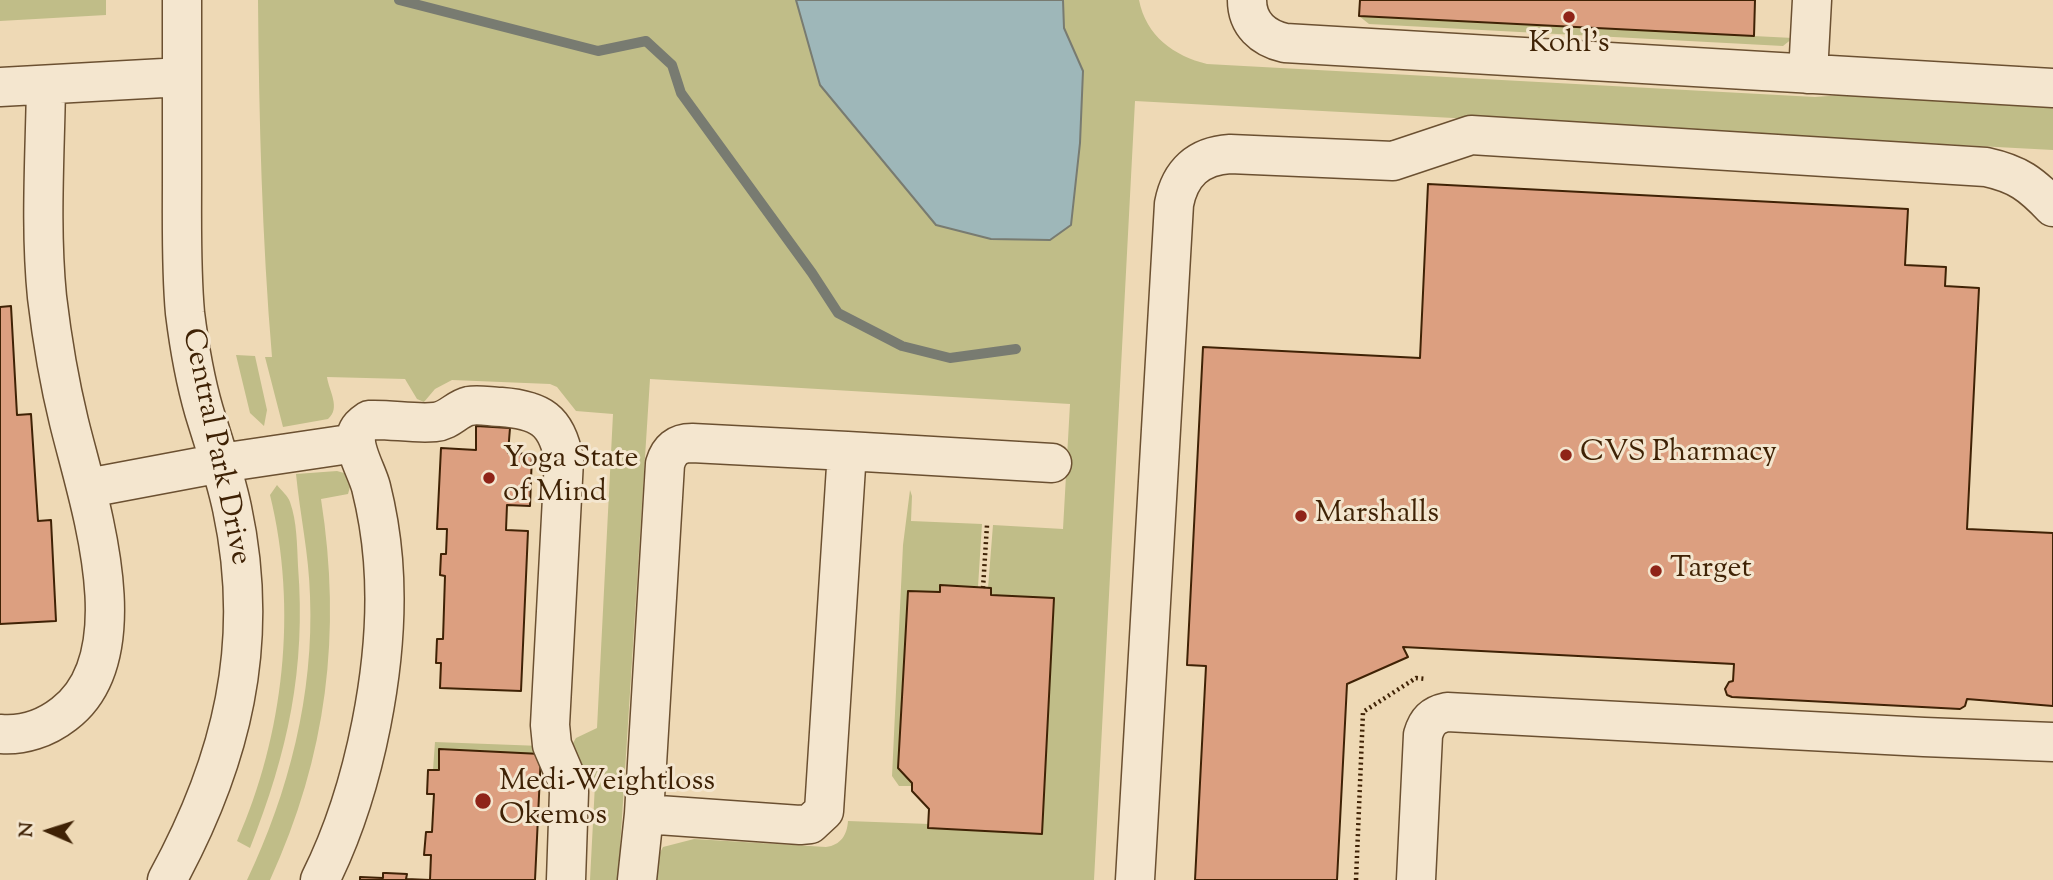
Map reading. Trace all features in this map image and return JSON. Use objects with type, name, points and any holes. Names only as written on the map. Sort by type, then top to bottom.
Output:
[{"type":"street","name":"Central Park Drive","points":[[167,880],[206,802],[223,752],[235,701],[243,603],[240,555],[232,508],[203,409],[185,313],[181,233],[182,0]]},
{"type":"street","points":[[1247,0],[1251,19],[1257,28],[1275,41],[1285,43],[2053,88]]},
{"type":"street","points":[[1808,74],[1812,0]]},
{"type":"street","points":[[0,87],[182,77]]},
{"type":"street","points":[[0,734],[27,733],[57,720],[83,696],[96,671],[102,644],[104,602],[99,545],[88,488],[69,423],[47,296],[43,235],[46,85]]},
{"type":"street","points":[[1135,880],[1174,204],[1180,183],[1193,166],[1204,159],[1230,154],[1393,161],[1471,135],[1986,167],[2020,177],[2053,207]]},
{"type":"street","points":[[320,880],[345,821],[360,770],[380,671],[384,624],[385,592],[380,528],[356,443],[357,433],[369,420],[444,421],[463,408],[477,406],[526,409],[537,414],[547,422],[562,446],[564,460],[550,735],[569,792],[566,880]]},
{"type":"street","points":[[88,488],[221,463],[356,443]]},
{"type":"street","points":[[637,880],[644,814],[665,464],[673,448],[682,443],[692,443],[1052,463]]},
{"type":"street","points":[[644,814],[800,825],[810,824],[824,811],[847,451]]},
{"type":"street","points":[[1416,880],[1423,735],[1426,726],[1439,714],[1447,712],[2053,742]]},
{"type":"path","points":[[983,588],[987,525]]},
{"type":"shaded area","points":[[0,0],[106,0],[106,15],[0,21]]},
{"type":"shaded area","points":[[258,0],[796,0],[820,85],[936,225],[1083,71],[1064,28],[1063,0],[1139,0],[1148,24],[1163,42],[1183,56],[1207,64],[1815,97],[1856,94],[2053,105],[2053,150],[1135,101],[1094,880],[651,880],[654,864],[663,847],[694,839],[826,847],[836,844],[842,838],[848,821],[929,824],[929,828],[1041,834],[1054,599],[991,595],[991,588],[988,588],[993,525],[1063,529],[1070,404],[650,379],[618,880],[590,880],[595,784],[587,773],[573,763],[570,748],[576,738],[597,728],[613,414],[576,411],[557,387],[550,384],[452,380],[435,389],[424,402],[417,399],[405,379],[327,377],[334,405],[332,415],[328,419],[283,427],[265,357],[272,357],[262,178]]},
{"type":"shaded area","points":[[1359,16],[1793,38],[1783,46],[1369,24]]},
{"type":"shaded area","points":[[236,355],[255,356],[267,410],[264,426],[250,413]]},
{"type":"shaded area","points":[[337,471],[344,473],[350,487],[348,494],[321,499],[330,598],[325,693],[317,740],[305,787],[270,880],[247,880],[262,847],[286,777],[296,742],[308,669],[309,580],[296,474]]},
{"type":"shaded area","points":[[277,485],[289,500],[295,525],[300,604],[299,640],[284,744],[250,848],[237,841],[266,758],[282,671],[283,582],[279,538],[270,495]]},
{"type":"shaded area","points":[[910,490],[911,521],[982,524],[978,587],[940,585],[940,592],[908,591],[898,768],[912,786],[899,786],[892,776],[903,545]]},
{"type":"shaded area","points":[[435,742],[541,746],[541,754],[440,749],[439,770],[433,770]]},
{"type":"water","points":[[796,0],[1063,0],[1064,28],[1083,71],[1080,143],[1071,225],[1050,240],[991,239],[936,225],[820,85]]},
{"type":"building","name":"Kohl's","points":[[1360,0],[1755,0],[1754,36],[1359,16]]},
{"type":"building","points":[[1428,184],[1908,209],[1905,265],[1946,267],[1945,286],[1979,288],[1967,529],[2053,533],[2053,706],[1967,699],[1965,706],[1960,709],[1732,697],[1727,695],[1725,689],[1729,682],[1733,681],[1734,664],[1403,647],[1408,657],[1347,684],[1337,880],[1195,880],[1206,666],[1187,665],[1203,347],[1420,358]]},
{"type":"building","points":[[11,306],[17,415],[31,414],[38,521],[51,520],[56,621],[0,624],[0,307]]},
{"type":"building","points":[[476,426],[510,428],[508,453],[532,454],[530,506],[507,505],[506,530],[528,531],[521,691],[440,688],[441,663],[436,663],[437,639],[443,639],[445,576],[440,575],[441,554],[446,554],[447,529],[437,529],[441,448],[476,450]]},
{"type":"building","points":[[940,585],[991,588],[991,595],[1054,598],[1042,834],[928,828],[929,809],[912,791],[912,783],[898,768],[908,591],[940,592]]},
{"type":"building","points":[[439,749],[541,754],[535,880],[430,880],[431,855],[424,855],[426,832],[432,832],[434,794],[427,794],[428,770],[439,770]]},
{"type":"building","points":[[383,873],[386,873],[407,874],[406,879],[430,880],[360,880],[360,877],[383,878]]},
{"type":"waterway","points":[[399,0],[598,51],[646,41],[672,65],[681,93],[838,313],[902,346],[950,358],[1016,349]]},
{"type":"place","name":"Kohl's","points":[[1569,17]]},
{"type":"place","name":"CVS Pharmacy","points":[[1566,455]]},
{"type":"place","name":"Yoga State of Mind","points":[[489,478]]},
{"type":"place","name":"Marshalls","points":[[1301,516]]},
{"type":"place","name":"Target","points":[[1656,571]]},
{"type":"place","name":"Medi-Weightloss Okemos","points":[[483,801]]}]
